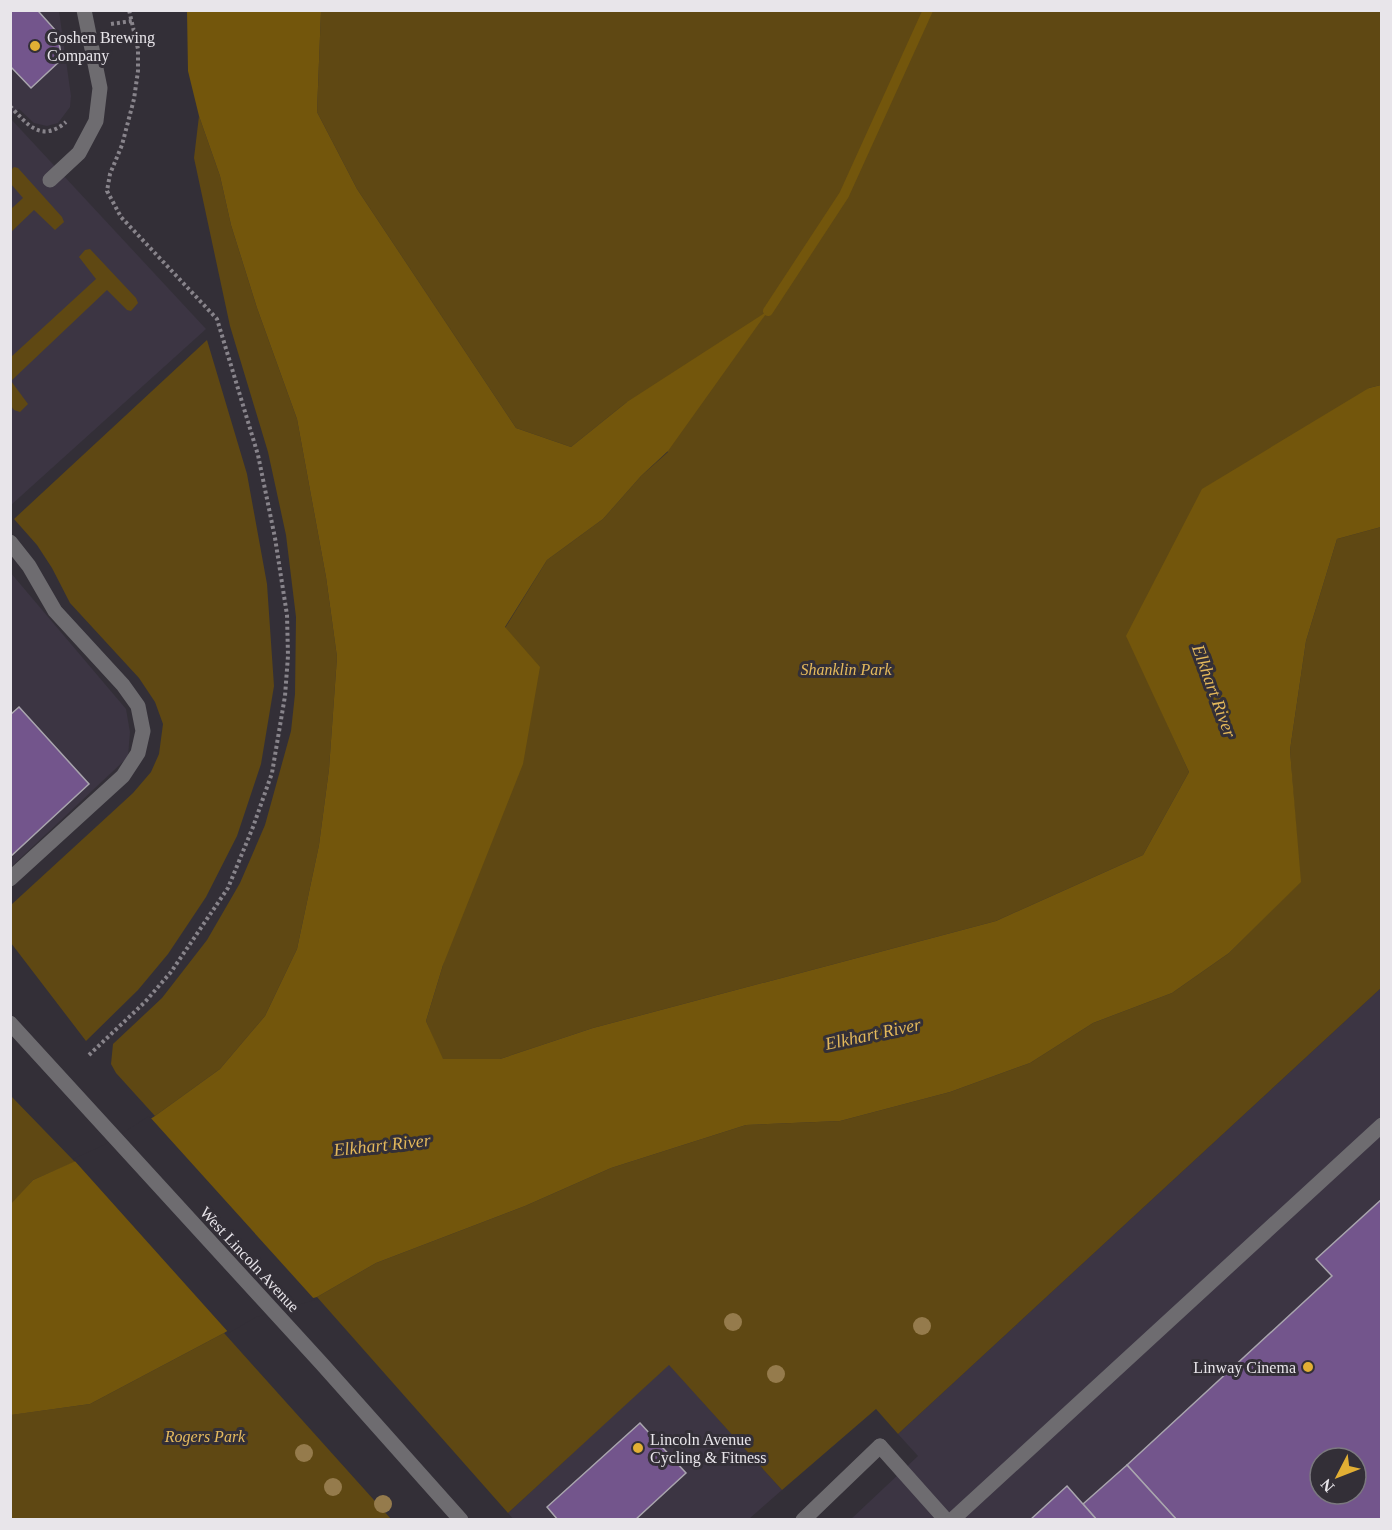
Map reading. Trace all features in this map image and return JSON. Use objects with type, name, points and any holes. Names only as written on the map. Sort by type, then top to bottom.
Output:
[{"type":"street","points":[[50,180],[79,153],[96,121],[100,88],[84,10]]},
{"type":"street","points":[[10,542],[30,566],[55,611],[123,685],[138,706],[143,731],[138,753],[123,776],[10,879]]},
{"type":"street","name":"West Lincoln Avenue","points":[[10,1023],[322,1364],[461,1520]]},
{"type":"street","points":[[952,1520],[1382,1125]]},
{"type":"street","points":[[803,1520],[880,1446],[946,1520]]},
{"type":"path","points":[[89,1055],[146,1002],[171,972],[228,888],[272,773],[285,696],[288,656],[287,615],[275,538],[258,455],[217,319],[121,217],[107,191],[110,174],[122,145],[134,99],[138,71],[138,49],[129,10]]},
{"type":"path","points":[[89,37],[110,24],[132,21]]},
{"type":"path","points":[[10,106],[34,129],[46,132],[58,129],[71,115]]},
{"type":"shaded area","points":[[11,11],[59,11],[71,96],[70,107],[58,123],[47,126],[34,123],[19,109],[11,116]]},
{"type":"shaded area","points":[[10,118],[206,329],[11,505],[10,505]]},
{"type":"shaded area","points":[[10,572],[126,709],[130,732],[128,757],[11,867]]},
{"type":"shaded area","points":[[1381,988],[1381,1519],[850,1520],[918,1456],[898,1434]]},
{"type":"shaded area","points":[[669,1364],[782,1490],[749,1519],[514,1520],[508,1513]]},
{"type":"green space","name":"Shanklin Park","points":[[321,11],[1381,11],[1381,385],[1369,388],[1127,636],[1189,772],[1143,855],[996,921],[593,1028],[500,1059],[442,1059],[426,1021],[443,965],[505,628],[547,560],[603,519],[641,476],[668,452],[627,402],[571,447],[516,428],[357,189],[317,112]]},
{"type":"green space","points":[[199,116],[220,176],[231,225],[257,308],[297,419],[326,577],[337,657],[329,769],[319,845],[297,949],[265,1016],[220,1069],[155,1116],[116,1073],[111,1064],[113,1044],[162,998],[207,940],[240,883],[265,825],[291,731],[295,694],[296,617],[286,535],[268,452],[230,326],[194,158]]},
{"type":"green space","points":[[14,167],[18,168],[62,217],[64,222],[55,230],[34,210],[11,232],[11,209],[23,198],[11,184],[11,170]]},
{"type":"green space","points":[[90,249],[136,298],[138,303],[131,311],[127,310],[107,290],[11,381],[11,357],[96,279],[79,257],[85,250]]},
{"type":"green space","points":[[207,340],[247,474],[267,584],[274,686],[261,764],[237,836],[206,897],[168,954],[138,990],[86,1041],[11,943],[11,905],[133,793],[151,772],[159,754],[163,724],[155,702],[139,678],[70,603],[37,545],[14,519]]},
{"type":"green space","points":[[11,381],[28,404],[20,412],[11,406]]},
{"type":"green space","points":[[1381,527],[1381,988],[898,1434],[876,1409],[782,1490],[669,1365],[508,1513],[317,1297],[376,1263],[525,1206],[611,1168],[746,1125],[840,1121],[950,1092],[1030,1063],[1093,1023],[1172,993],[1229,953],[1300,882],[1290,750],[1306,641],[1337,539]]},
{"type":"green space","points":[[10,1095],[75,1162],[33,1180],[11,1205]]},
{"type":"green space","name":"Rogers Park","points":[[224,1333],[391,1519],[11,1519],[10,1415],[90,1404]]},
{"type":"water","name":"Elkhart River","points":[[187,11],[321,11],[317,112],[357,189],[516,428],[571,447],[627,402],[768,311],[668,451],[641,476],[603,519],[547,560],[505,627],[540,667],[523,764],[443,965],[426,1021],[443,1059],[500,1059],[593,1028],[996,921],[1143,855],[1189,772],[1126,636],[1202,489],[1369,388],[1381,385],[1381,527],[1337,539],[1306,641],[1290,750],[1301,882],[1229,953],[1172,993],[1093,1023],[1030,1063],[950,1092],[840,1121],[746,1125],[611,1168],[525,1206],[376,1263],[317,1297],[255,1314],[224,1333],[90,1404],[11,1415],[10,1205],[33,1180],[105,1148],[155,1116],[220,1069],[265,1016],[297,949],[319,845],[329,769],[337,657],[326,577],[297,419],[257,308],[231,225],[220,176],[199,116],[188,71]]},
{"type":"pier","points":[[149,1116],[315,1300],[256,1317],[229,1333],[73,1159],[104,1145]]},
{"type":"building","name":"Goshen Brewing Company","points":[[10,10],[39,10],[57,32],[62,59],[31,88],[10,66]]},
{"type":"building","points":[[19,707],[89,784],[10,857],[10,715]]},
{"type":"building","name":"Linway Cinema","points":[[1382,1199],[1382,1520],[1177,1520],[1127,1465],[1332,1276],[1316,1259]]},
{"type":"building","name":"Lincoln Avenue Cycling & Fitness","points":[[640,1423],[686,1473],[635,1520],[558,1520],[547,1507]]},
{"type":"building","points":[[1127,1465],[1177,1520],[1097,1520],[1083,1504]]},
{"type":"building","points":[[1067,1486],[1097,1520],[1030,1520]]},
{"type":"waterway","points":[[768,311],[844,195],[928,10]]},
{"type":"place","name":"Goshen Brewing Company","points":[[35,46]]},
{"type":"place","name":"Linway Cinema","points":[[1308,1367]]},
{"type":"place","name":"Lincoln Avenue Cycling & Fitness","points":[[638,1448]]}]
